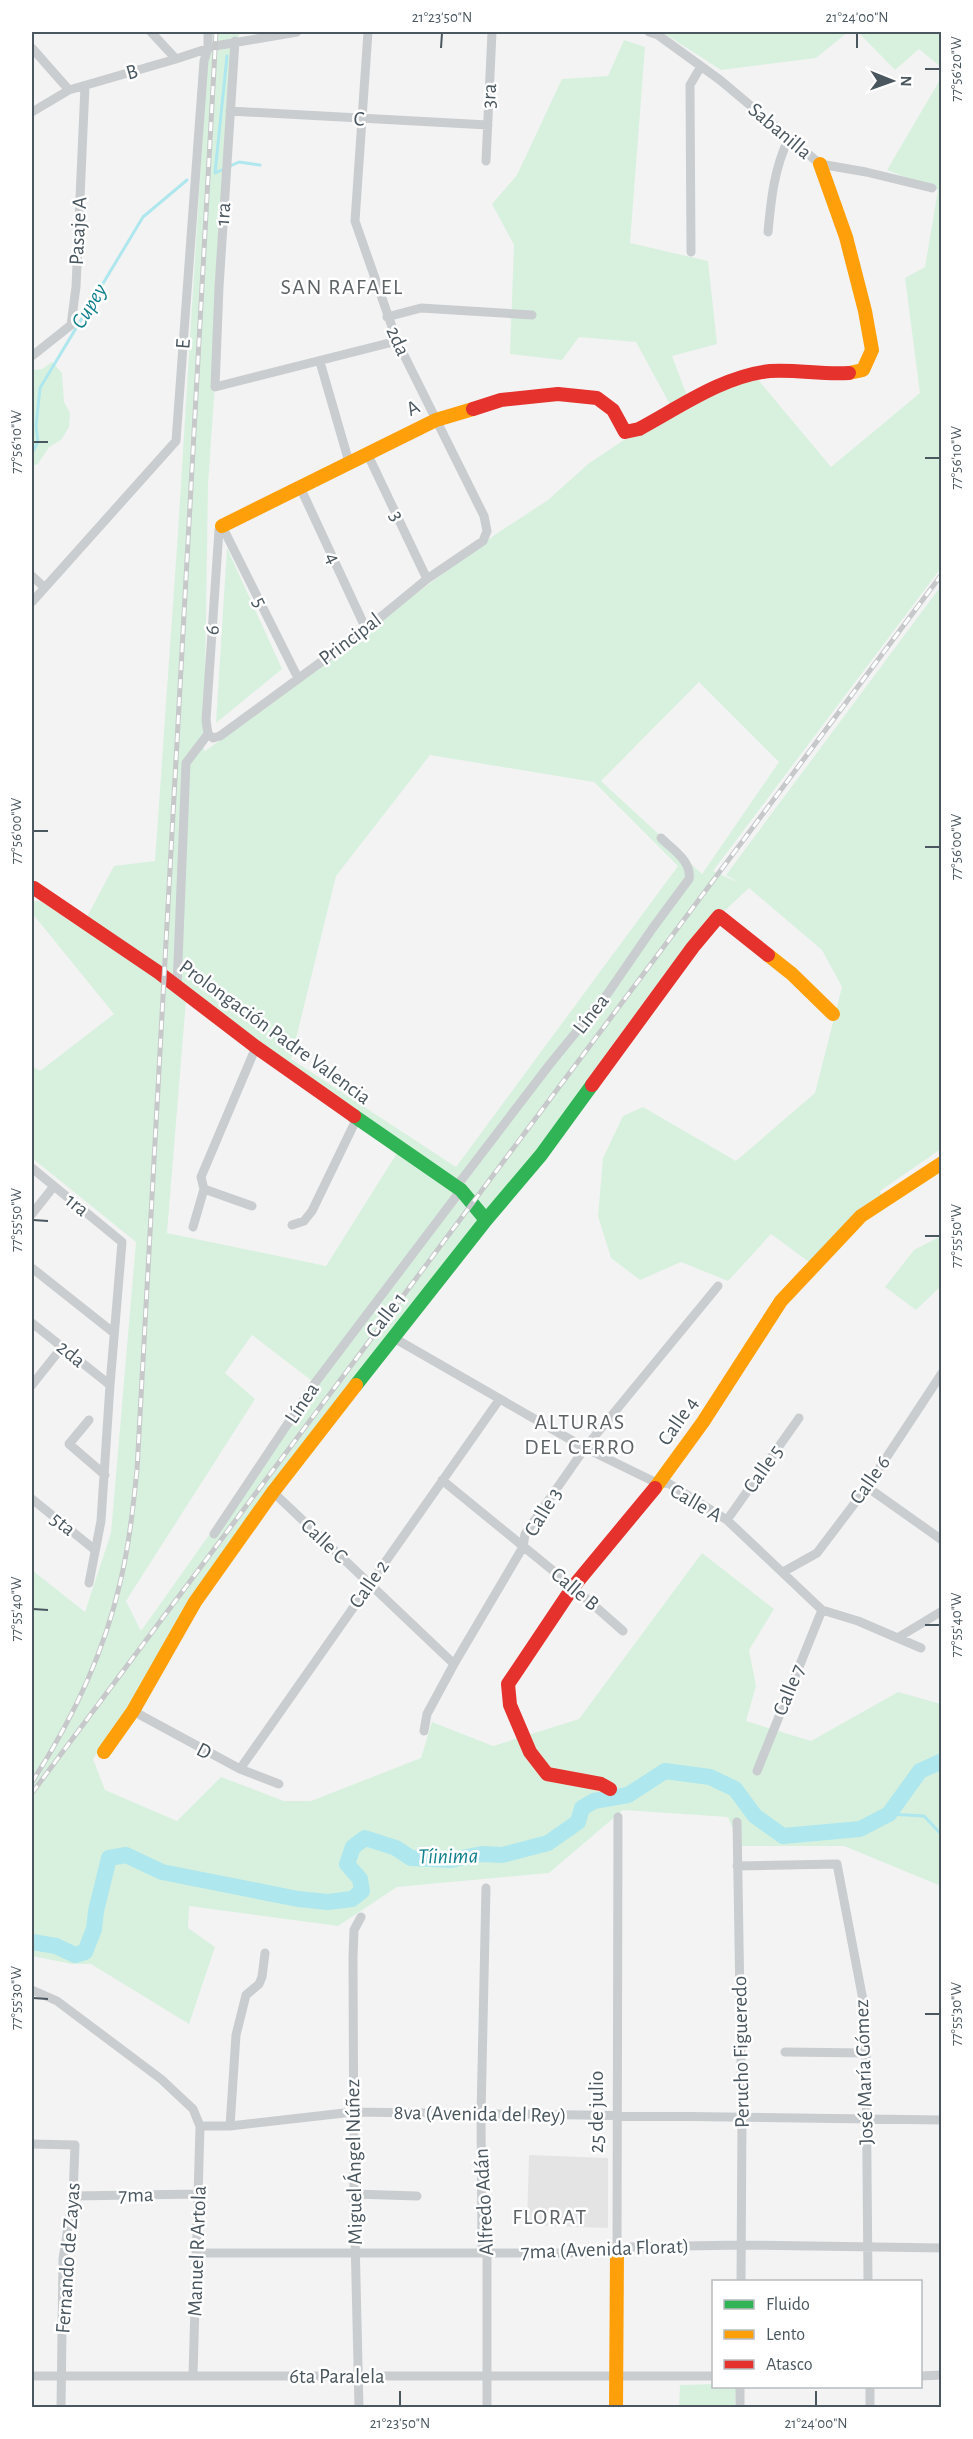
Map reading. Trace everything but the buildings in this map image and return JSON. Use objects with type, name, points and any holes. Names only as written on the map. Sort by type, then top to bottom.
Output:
[{"type":"street","points":[[151,32],[176,59]]},
{"type":"street","name":"E","points":[[32,602],[176,441],[208,32]]},
{"type":"street","points":[[235,41],[297,32]]},
{"type":"street","name":"2da","points":[[368,32],[356,221],[397,341],[484,516],[487,531]]},
{"type":"street","name":"3ra","points":[[486,161],[492,32]]},
{"type":"street","name":"Sabanilla","points":[[649,32],[658,35],[700,68],[720,80],[820,164],[866,172],[932,188]]},
{"type":"street","name":"B","points":[[32,112],[69,90],[235,41]]},
{"type":"street","name":"1ra","points":[[235,41],[215,387],[320,362]]},
{"type":"street","points":[[32,48],[69,90]]},
{"type":"street","points":[[691,252],[690,85],[700,68]]},
{"type":"street","name":"Pasaje A","points":[[32,356],[71,325],[76,287],[86,86]]},
{"type":"street","name":"C","points":[[230,111],[488,125]]},
{"type":"street","points":[[768,232],[780,156],[789,138]]},
{"type":"street","name":"A","points":[[222,526],[436,420],[501,400],[558,394],[597,398],[613,410],[625,432],[639,429],[743,376],[770,370],[848,374],[864,370],[872,350],[865,311],[846,237],[820,164]]},
{"type":"street","points":[[387,317],[421,308],[532,315]]},
{"type":"street","points":[[349,462],[320,362],[397,341]]},
{"type":"street","name":"3","points":[[367,453],[427,579]]},
{"type":"street","name":"4","points":[[300,487],[366,628]]},
{"type":"street","name":"5","points":[[222,526],[298,678]]},
{"type":"street","name":"6","points":[[208,734],[206,720],[219,530],[222,526]]},
{"type":"street","name":"Principal","points":[[208,734],[213,738],[220,736],[366,628],[427,579],[483,541],[487,531]]},
{"type":"street","points":[[32,576],[44,587]]},
{"type":"street","points":[[177,986],[186,763],[208,734]]},
{"type":"street","name":"Línea","points":[[214,1534],[315,1383],[550,1064],[608,993],[689,879],[690,871],[684,860],[661,838]]},
{"type":"street","name":"Prolongación Padre Valencia","points":[[32,889],[34,888],[177,986],[256,1047],[459,1188],[486,1220]]},
{"type":"street","name":"Calle 1","points":[[104,1752],[133,1711],[195,1602],[273,1492],[486,1220],[541,1155],[693,947],[719,916],[792,974],[833,1014]]},
{"type":"street","points":[[193,1227],[204,1189],[201,1177],[256,1047]]},
{"type":"street","points":[[292,1225],[304,1221],[312,1211],[357,1118]]},
{"type":"street","name":"Calle 4","points":[[610,1789],[602,1784],[548,1774],[530,1752],[510,1705],[508,1684],[573,1587],[659,1484],[703,1422],[781,1301],[861,1216],[942,1163]]},
{"type":"street","name":"1ra","points":[[32,1168],[122,1242],[114,1333]]},
{"type":"street","points":[[32,1214],[54,1186]]},
{"type":"street","points":[[204,1189],[252,1206]]},
{"type":"street","points":[[32,1269],[114,1333],[101,1521],[89,1583]]},
{"type":"street","name":"Calle 3","points":[[424,1731],[427,1714],[453,1664],[523,1547],[525,1534],[585,1448],[718,1286]]},
{"type":"street","name":"2da","points":[[32,1323],[110,1385]]},
{"type":"street","name":"Calle A","points":[[394,1338],[585,1448],[659,1484],[668,1484],[727,1520],[822,1610],[899,1637],[921,1648]]},
{"type":"street","points":[[32,1385],[62,1347]]},
{"type":"street","name":"Calle 6","points":[[783,1572],[816,1553],[867,1487],[942,1373]]},
{"type":"street","name":"Calle 2","points":[[240,1769],[499,1400]]},
{"type":"street","name":"Calle 5","points":[[727,1520],[799,1418]]},
{"type":"street","points":[[89,1420],[69,1444],[105,1475]]},
{"type":"street","name":"Calle B","points":[[442,1480],[623,1631]]},
{"type":"street","points":[[867,1487],[942,1540]]},
{"type":"street","name":"Calle C","points":[[273,1492],[453,1664]]},
{"type":"street","name":"5ta","points":[[32,1498],[95,1550]]},
{"type":"street","name":"Calle 7","points":[[757,1771],[822,1610]]},
{"type":"street","points":[[899,1637],[942,1611]]},
{"type":"street","name":"D","points":[[133,1711],[240,1769],[279,1784]]},
{"type":"street","name":"25 de julio","points":[[616,2408],[618,1817]]},
{"type":"street","name":"Perucho Figueredo","points":[[737,1822],[742,2118],[741,2280]]},
{"type":"street","name":"José María Gómez","points":[[737,1866],[837,1864],[862,2000],[866,2053],[868,2280]]},
{"type":"street","name":"Alfredo Adán","points":[[486,1888],[481,2115],[482,2246],[487,2253],[487,2408]]},
{"type":"street","name":"Miguel Ángel Núñez","points":[[359,2408],[353,2112],[354,1930],[361,1917]]},
{"type":"street","points":[[230,2126],[236,2036],[246,1995],[259,1984],[262,1977],[265,1953]]},
{"type":"street","points":[[32,1990],[57,2001],[161,2079],[193,2109],[200,2126]]},
{"type":"street","points":[[785,2052],[866,2053]]},
{"type":"street","name":"8va (Avenida del Rey)","points":[[200,2126],[230,2126],[353,2112],[942,2120]]},
{"type":"street","name":"Manuel R Artola","points":[[194,2376],[200,2126]]},
{"type":"street","name":"Fernando de Zayas","points":[[32,2144],[75,2145],[74,2196],[63,2259],[61,2408]]},
{"type":"street","name":"7ma","points":[[74,2196],[198,2193]]},
{"type":"street","points":[[354,2194],[417,2196]]},
{"type":"street","name":"7ma (Avenida Florat)","points":[[196,2253],[617,2253],[630,2247],[741,2245],[942,2248]]},
{"type":"street","name":"6ta Paralela","points":[[32,2376],[712,2376]]},
{"type":"street","points":[[922,2376],[942,2376]]},
{"type":"street","points":[[740,2388],[741,2408]]},
{"type":"street","points":[[870,2388],[870,2408]]},
{"type":"shaded area","points":[[529,2155],[608,2158],[608,2228],[527,2225]]},
{"type":"green space","points":[[209,32],[239,32],[208,485],[204,752],[496,534],[548,500],[588,464],[672,408],[636,342],[579,337],[562,360],[510,354],[514,245],[492,204],[517,175],[562,79],[608,76],[624,40],[645,47],[630,243],[708,261],[717,344],[672,356],[689,401],[755,376],[831,467],[920,393],[905,278],[925,267],[938,190],[887,170],[941,78],[941,568],[713,871],[739,883],[726,875],[941,586],[941,1149],[880,1191],[883,1199],[809,1262],[771,1234],[728,1281],[681,1262],[640,1280],[611,1258],[598,1216],[603,1158],[623,1116],[643,1107],[736,1161],[815,1093],[842,987],[822,950],[749,888],[719,916],[273,1492],[93,1759],[105,1790],[177,1821],[221,1777],[284,1801],[311,1801],[421,1758],[432,1722],[493,1746],[579,1719],[702,1553],[774,1609],[749,1650],[756,1686],[746,1721],[811,1741],[898,1692],[941,1704],[941,1886],[844,1846],[740,1846],[728,1817],[623,1810],[549,1873],[397,1887],[338,1926],[189,1906],[188,1928],[215,1947],[189,2024],[91,1964],[72,1964],[32,1956],[32,1570],[85,1612],[111,1533],[136,1242],[32,1158],[32,1066],[40,1071],[114,1014],[32,913],[32,901],[40,901],[81,928],[114,866],[155,861]],"holes":[[[699,682],[779,762],[702,874],[601,781]],[[430,755],[594,782],[678,866],[456,1167],[291,1059],[336,876]],[[186,1000],[399,1150],[326,1266],[167,1233]],[[252,1335],[316,1384],[141,1631],[126,1601],[255,1399],[225,1373]]]},
{"type":"green space","points":[[662,32],[848,32],[816,58],[721,70]]},
{"type":"green space","points":[[858,32],[941,32],[941,67],[919,49],[895,70]]},
{"type":"green space","points":[[52,362],[62,373],[64,402],[70,413],[69,427],[61,440],[49,447],[38,464],[32,466],[32,370],[42,369]]},
{"type":"green space","points":[[227,548],[282,669],[216,723]]},
{"type":"green space","points":[[941,1236],[941,1286],[916,1310],[885,1287],[914,1250]]},
{"type":"green space","points":[[712,2384],[712,2388],[736,2388],[735,2407],[667,2408],[679,2406],[680,2385]]},
{"type":"waterway","points":[[215,173],[227,56]]},
{"type":"waterway","name":"Cupey","points":[[215,173],[239,162],[260,165]]},
{"type":"waterway","name":"Cupey","points":[[32,453],[38,442],[36,426],[40,388],[143,217],[187,180]]},
{"type":"waterway","name":"Tíinima","points":[[32,1942],[56,1946],[75,1955],[85,1952],[94,1929],[109,1858],[126,1855],[162,1872],[298,1899],[328,1902],[352,1899],[362,1891],[360,1879],[347,1864],[353,1847],[365,1838],[396,1848],[411,1858],[451,1860],[482,1854],[502,1855],[548,1843],[578,1822],[582,1808],[594,1801],[628,1795],[665,1771],[710,1777],[735,1789],[755,1816],[783,1836],[860,1829],[889,1814],[920,1771],[942,1761]]},
{"type":"waterway","points":[[889,1814],[924,1816],[942,1835]]},
{"type":"railway","points":[[32,1782],[73,1711],[105,1635],[126,1555],[137,1470],[216,32]]},
{"type":"railway","points":[[32,1793],[942,574]]},
{"type":"traffic: fast","points":[[356,1385],[486,1220],[541,1155],[592,1085]]},
{"type":"traffic: fast","points":[[354,1116],[461,1190],[486,1220]]},
{"type":"traffic: slow","points":[[820,164],[846,237],[865,311],[872,350],[863,370],[849,373]]},
{"type":"traffic: slow","points":[[222,526],[436,420],[473,409]]},
{"type":"traffic: slow","points":[[768,955],[792,974],[833,1014]]},
{"type":"traffic: slow","points":[[655,1488],[703,1422],[781,1301],[861,1216],[942,1163]]},
{"type":"traffic: slow","points":[[104,1752],[133,1711],[195,1602],[273,1492],[356,1385]]},
{"type":"traffic: slow","points":[[616,2408],[617,2253]]},
{"type":"traffic: jam","points":[[473,409],[501,400],[558,394],[597,398],[613,410],[625,432],[639,429],[719,386],[753,374],[770,371],[849,373]]},
{"type":"traffic: jam","points":[[32,889],[34,888],[158,972],[256,1047],[354,1116]]},
{"type":"traffic: jam","points":[[592,1085],[693,947],[719,916],[768,955]]},
{"type":"traffic: jam","points":[[610,1789],[601,1784],[547,1774],[530,1752],[510,1705],[508,1684],[573,1587],[655,1488]]},
{"type":"district","name":"SAN RAFAEL","points":[[342,287]]},
{"type":"district","name":"ALTURAS DEL CERRO","points":[[580,1434]]},
{"type":"district","name":"FLORAT","points":[[550,2217]]}]
